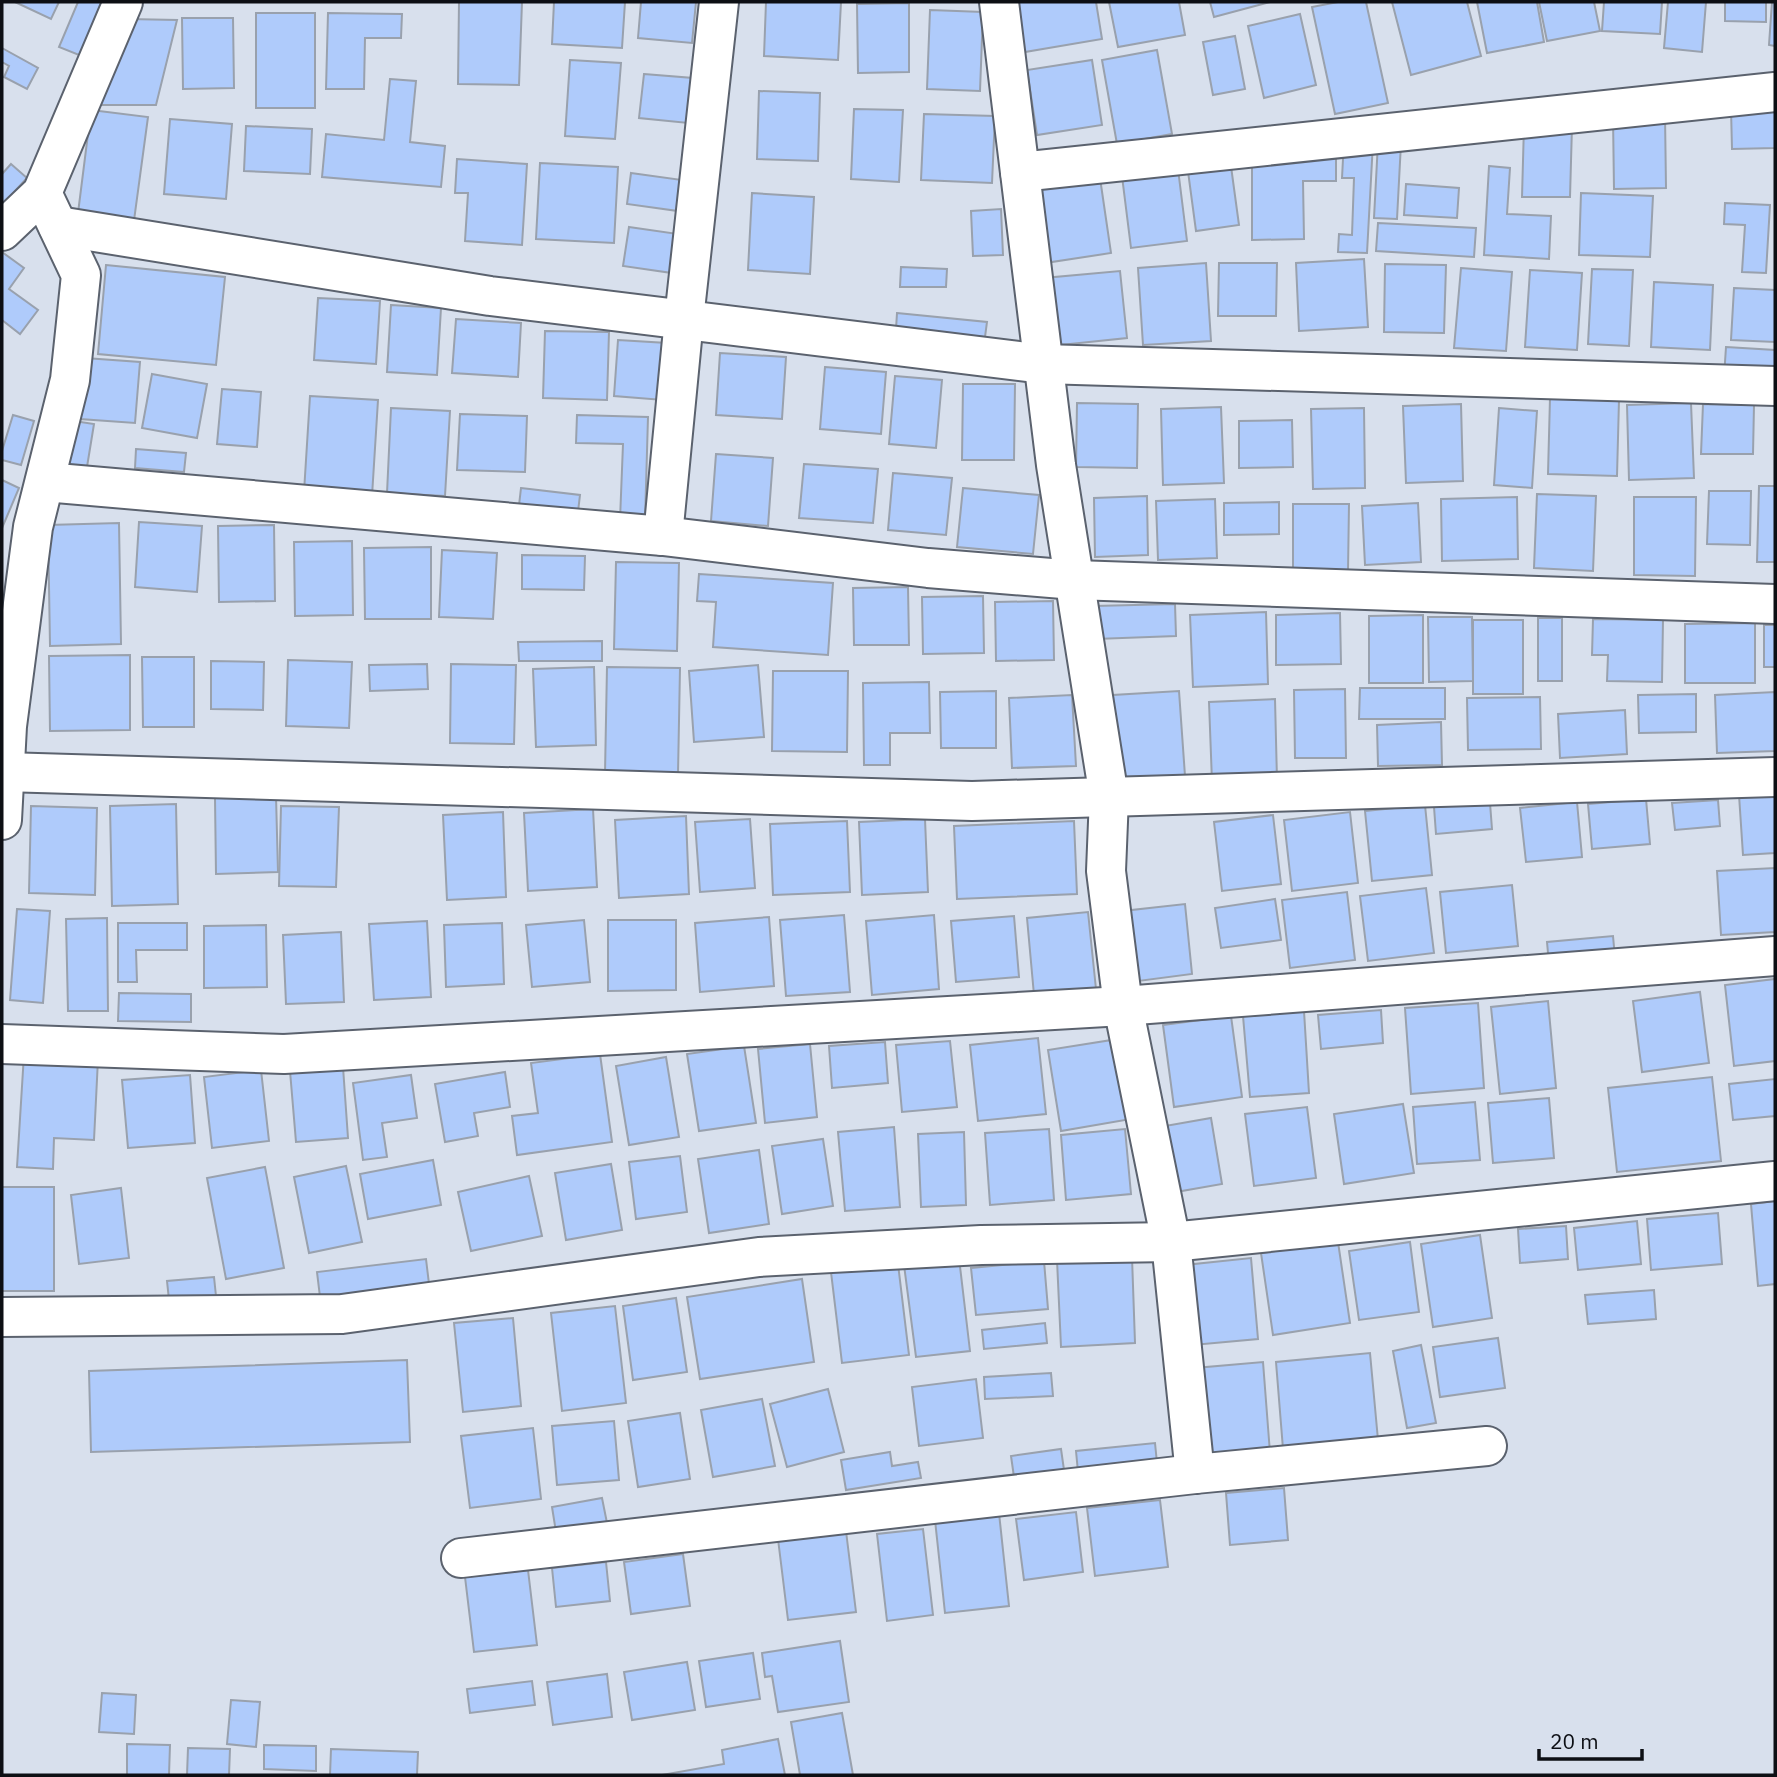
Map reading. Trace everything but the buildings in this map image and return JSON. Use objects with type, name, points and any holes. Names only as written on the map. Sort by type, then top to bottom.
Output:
[{"type":"street","points":[[2,231],[42,193],[123,2]]},
{"type":"street","points":[[663,536],[719,2]]},
{"type":"street","points":[[999,2],[1043,364],[1109,797],[1106,870],[1123,1006],[1171,1242],[1195,1474]]},
{"type":"street","points":[[1020,172],[1775,92]]},
{"type":"street","points":[[2,820],[7,726],[33,527],[70,380],[81,275],[42,193]]},
{"type":"street","points":[[58,226],[490,296],[1043,364],[1775,386]]},
{"type":"street","points":[[45,482],[663,536],[928,568],[1075,580],[1775,604]]},
{"type":"street","points":[[5,772],[972,801],[1775,777]]},
{"type":"street","points":[[2,1044],[284,1054],[1123,1006],[1775,956]]},
{"type":"street","points":[[2,1317],[342,1314],[759,1257],[981,1245],[1171,1242],[1775,1181]]},
{"type":"street","points":[[461,1559],[1195,1474],[1486,1446]]}]
